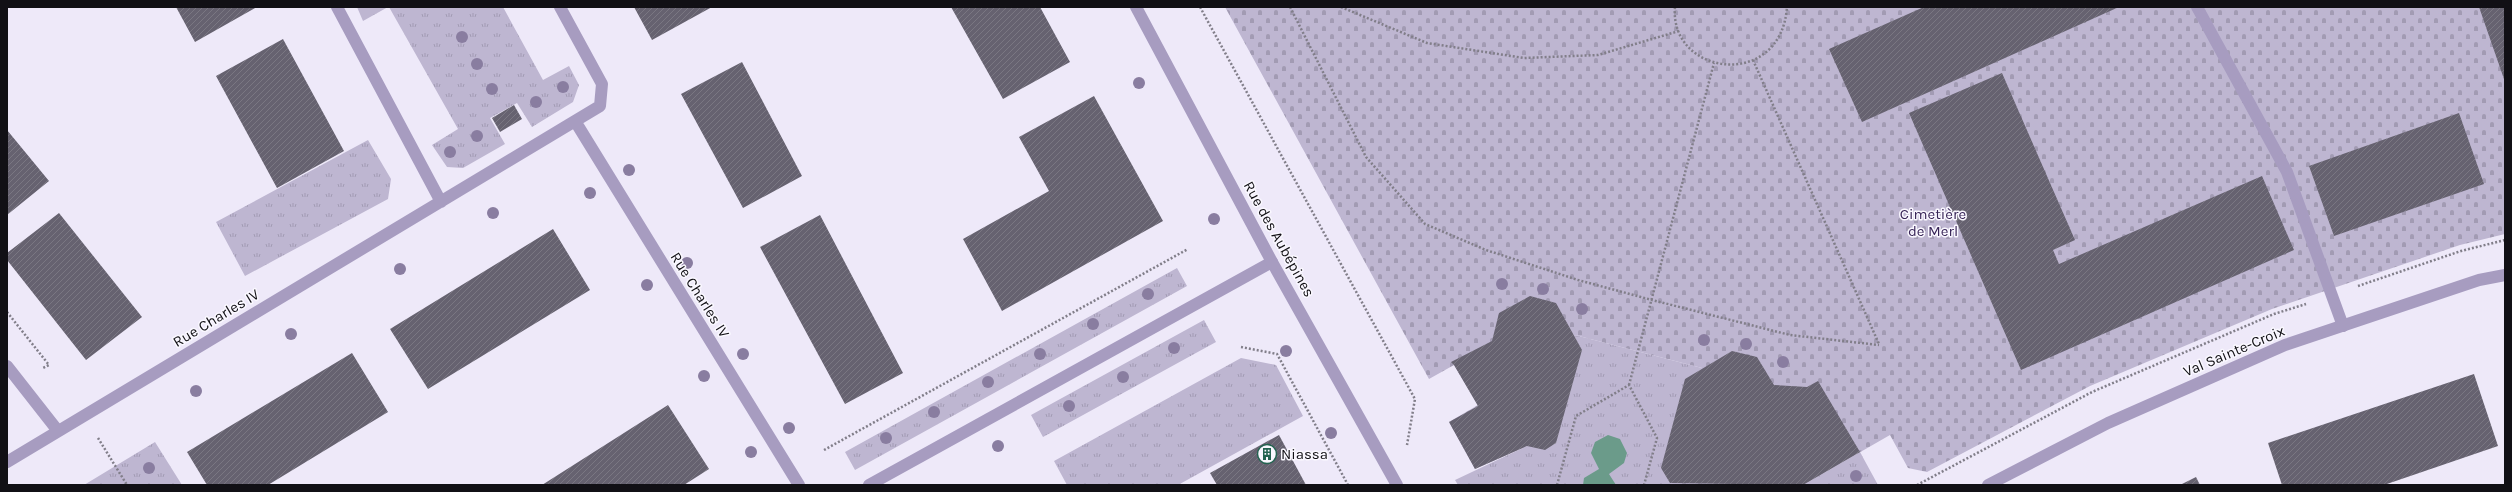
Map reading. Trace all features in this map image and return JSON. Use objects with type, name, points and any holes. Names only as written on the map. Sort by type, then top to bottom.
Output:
[{"type":"street","points":[[337,7],[441,202]]},
{"type":"street","name":"Rue Charles IV","points":[[7,462],[600,106],[602,84],[560,7]]},
{"type":"street","name":"Rue des Aubépines","points":[[1136,7],[1272,262],[1397,485]]},
{"type":"street","points":[[2197,7],[2287,172],[2342,326]]},
{"type":"street","name":"Rue Charles IV","points":[[575,121],[799,485]]},
{"type":"street","points":[[869,485],[1272,262]]},
{"type":"street","name":"Val Sainte-Croix","points":[[1988,485],[2108,423],[2285,346],[2479,280],[2505,275]]},
{"type":"street","points":[[7,366],[58,431]]},
{"type":"path","points":[[1200,7],[1415,399],[1406,454]]},
{"type":"path","points":[[1290,7],[1366,157],[1425,224],[1486,250],[1578,280],[1652,300],[1790,335],[1879,345],[1754,60]]},
{"type":"path","points":[[1341,7],[1427,43],[1524,58],[1598,55],[1679,31]]},
{"type":"path","points":[[1675,7],[1679,31],[1687,45],[1699,56],[1714,63],[1727,65],[1754,60],[1768,51],[1780,38],[1786,22],[1787,7]]},
{"type":"path","points":[[1558,485],[1576,416],[1628,385],[1652,300],[1714,63]]},
{"type":"path","points":[[824,450],[1188,249]]},
{"type":"path","points":[[1241,347],[1276,354],[1348,485]]},
{"type":"path","points":[[1628,385],[1657,438],[1644,485]]},
{"type":"path","points":[[84,416],[128,485]]},
{"type":"green space","points":[[357,7],[388,7],[363,21]]},
{"type":"green space","points":[[389,7],[503,7],[543,80],[569,66],[579,85],[573,102],[532,127],[517,103],[490,118],[505,144],[463,168],[447,167],[432,145],[458,129]]},
{"type":"green space","name":"Cimetière de Merl","points":[[1225,7],[2505,7],[2505,234],[2460,245],[2272,309],[2090,386],[1927,472],[1908,468],[1890,435],[1803,485],[1680,485],[1676,479],[1693,393],[1702,368],[1575,335],[1527,446],[1475,469],[1449,422],[1478,405],[1454,365],[1429,379]]},
{"type":"green space","points":[[368,140],[391,179],[388,199],[245,276],[216,222]]},
{"type":"green space","points":[[1177,268],[1187,286],[855,470],[845,452]]},
{"type":"green space","points":[[1204,320],[1216,342],[1043,437],[1031,415]]},
{"type":"green space","points":[[1575,335],[1702,368],[1676,479],[1680,485],[1458,485],[1455,480],[1527,446]]},
{"type":"green space","points":[[1241,358],[1276,365],[1303,416],[1178,485],[1067,485],[1054,461]]},
{"type":"green space","points":[[155,442],[182,485],[84,485]]},
{"type":"green space","points":[[1860,452],[1878,485],[1803,485]]},
{"type":"shaded area","points":[[1608,435],[1620,439],[1627,453],[1624,463],[1609,474],[1616,485],[1583,485],[1584,478],[1599,469],[1591,453],[1595,442]]},
{"type":"building","points":[[176,7],[257,7],[195,42]]},
{"type":"building","points":[[634,7],[712,7],[652,40]]},
{"type":"building","points":[[951,7],[1040,7],[1070,62],[1003,99]]},
{"type":"building","points":[[1924,7],[2119,7],[1862,122],[1829,49]]},
{"type":"building","points":[[2479,7],[2505,7],[2505,82]]},
{"type":"building","points":[[283,39],[344,151],[277,188],[216,76]]},
{"type":"building","points":[[742,62],[802,176],[743,208],[681,94]]},
{"type":"building","points":[[2002,73],[2075,240],[2053,250],[2059,264],[2262,176],[2294,250],[2021,370],[1909,113]]},
{"type":"building","points":[[1094,96],[1163,221],[1002,311],[963,239],[1049,191],[1019,137]]},
{"type":"building","points":[[514,105],[522,119],[500,132],[492,118]]},
{"type":"building","points":[[2459,113],[2484,184],[2334,236],[2309,166]]},
{"type":"building","points":[[7,130],[49,181],[7,215]]},
{"type":"building","points":[[59,213],[142,317],[86,360],[7,260],[7,253]]},
{"type":"building","points":[[820,215],[903,373],[845,404],[760,247]]},
{"type":"building","points":[[553,229],[590,290],[428,389],[390,329]]},
{"type":"building","points":[[1530,296],[1556,303],[1582,350],[1556,443],[1545,450],[1527,446],[1475,469],[1449,422],[1478,406],[1451,362],[1492,341],[1499,313]]},
{"type":"building","points":[[1732,351],[1757,357],[1774,385],[1807,387],[1818,381],[1860,452],[1803,485],[1670,483],[1661,468],[1685,379]]},
{"type":"building","points":[[352,353],[388,412],[268,485],[207,485],[187,452]]},
{"type":"building","points":[[2474,374],[2498,446],[2384,485],[2282,485],[2268,443]]},
{"type":"building","points":[[668,405],[709,469],[684,485],[542,485]]},
{"type":"building","name":"Niassa","points":[[1279,435],[1306,485],[1217,485],[1210,473]]},
{"type":"building","points":[[2196,477],[2200,485],[2180,485]]},
{"type":"place","name":"Niassa","points":[[1267,454]]}]
